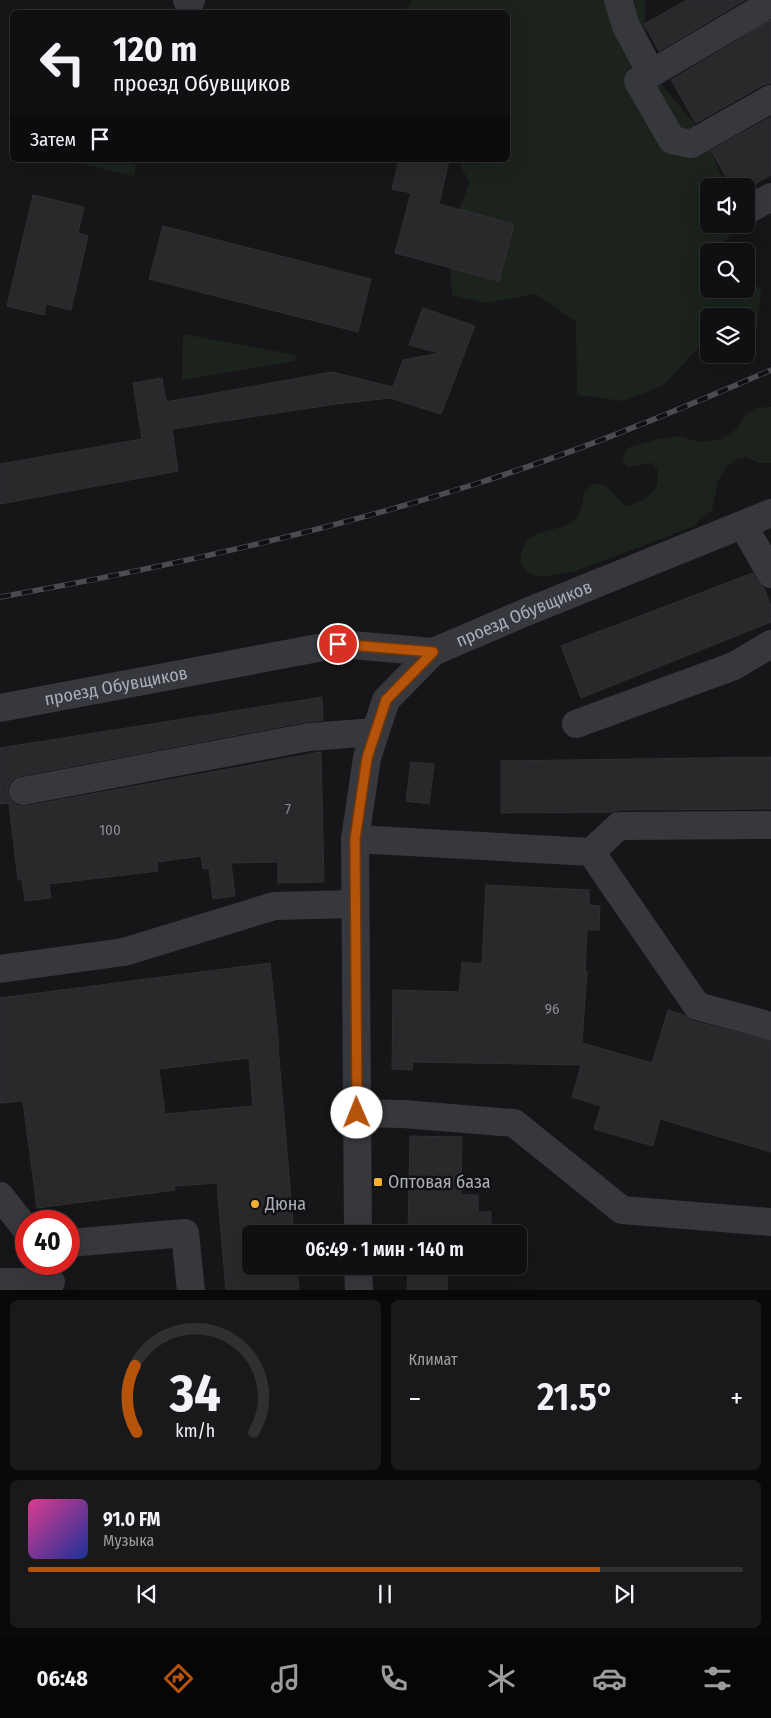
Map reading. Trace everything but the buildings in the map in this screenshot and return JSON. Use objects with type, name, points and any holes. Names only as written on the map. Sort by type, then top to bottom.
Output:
[{"type":"street","points":[[618,0],[626,26],[651,73]]},
{"type":"street","points":[[761,10],[638,81],[672,140],[691,144],[771,99]]},
{"type":"street","points":[[755,206],[771,197]]},
{"type":"street","name":"проезд Обувщиков","points":[[0,708],[338,644],[433,652],[771,513]]},
{"type":"street","points":[[743,525],[771,574]]},
{"type":"street","points":[[576,724],[734,666],[771,644]]},
{"type":"street","points":[[358,1225],[355,839],[367,758],[386,700],[433,652]]},
{"type":"street","points":[[23,790],[309,737],[375,732]]},
{"type":"street","points":[[355,839],[591,852],[619,826],[771,825]]},
{"type":"street","points":[[591,852],[697,1006],[771,1026]]},
{"type":"street","points":[[0,969],[124,952],[274,906],[355,904]]},
{"type":"street","points":[[357,1113],[403,1114],[514,1123],[622,1210],[771,1222]]},
{"type":"street","points":[[0,1196],[15,1215]]},
{"type":"street","points":[[80,1242],[185,1232],[191,1290]]},
{"type":"street","points":[[358,1275],[359,1290]]},
{"type":"street","points":[[0,1282],[50,1279]]},
{"type":"shaded area","points":[[411,0],[645,0],[645,65],[703,134],[722,178],[700,178],[700,233],[731,233],[724,243],[700,243],[700,298],[755,298],[755,284],[761,290],[757,328],[755,329],[755,308],[700,308],[700,346],[664,385],[623,401],[577,395],[576,322],[536,294],[486,303],[452,295],[448,242],[469,183],[459,162],[510,162],[510,10],[407,10]]},
{"type":"shaded area","points":[[72,162],[122,162],[136,165],[134,176]]},
{"type":"shaded area","points":[[183,334],[296,355],[295,361],[182,380]]},
{"type":"shaded area","points":[[771,407],[771,463],[759,463],[747,457],[737,459],[726,467],[718,481],[712,510],[692,527],[576,571],[543,577],[530,574],[521,565],[522,551],[527,541],[535,535],[564,526],[572,521],[581,509],[584,491],[594,484],[605,485],[625,506],[648,497],[657,485],[657,469],[652,463],[628,467],[622,460],[627,448],[657,439],[680,436],[698,442],[720,440],[738,428],[744,416],[756,408]]},
{"type":"railway","points":[[0,597],[118,575],[236,549],[353,520],[469,486],[584,447],[771,370]]},
{"type":"place","name":"Оптовая база","points":[[378,1182]]},
{"type":"place","name":"Дюна","points":[[255,1204]]},
{"type":"route","points":[[338,644],[433,652],[386,700],[367,758],[355,839],[357,1113]]}]
